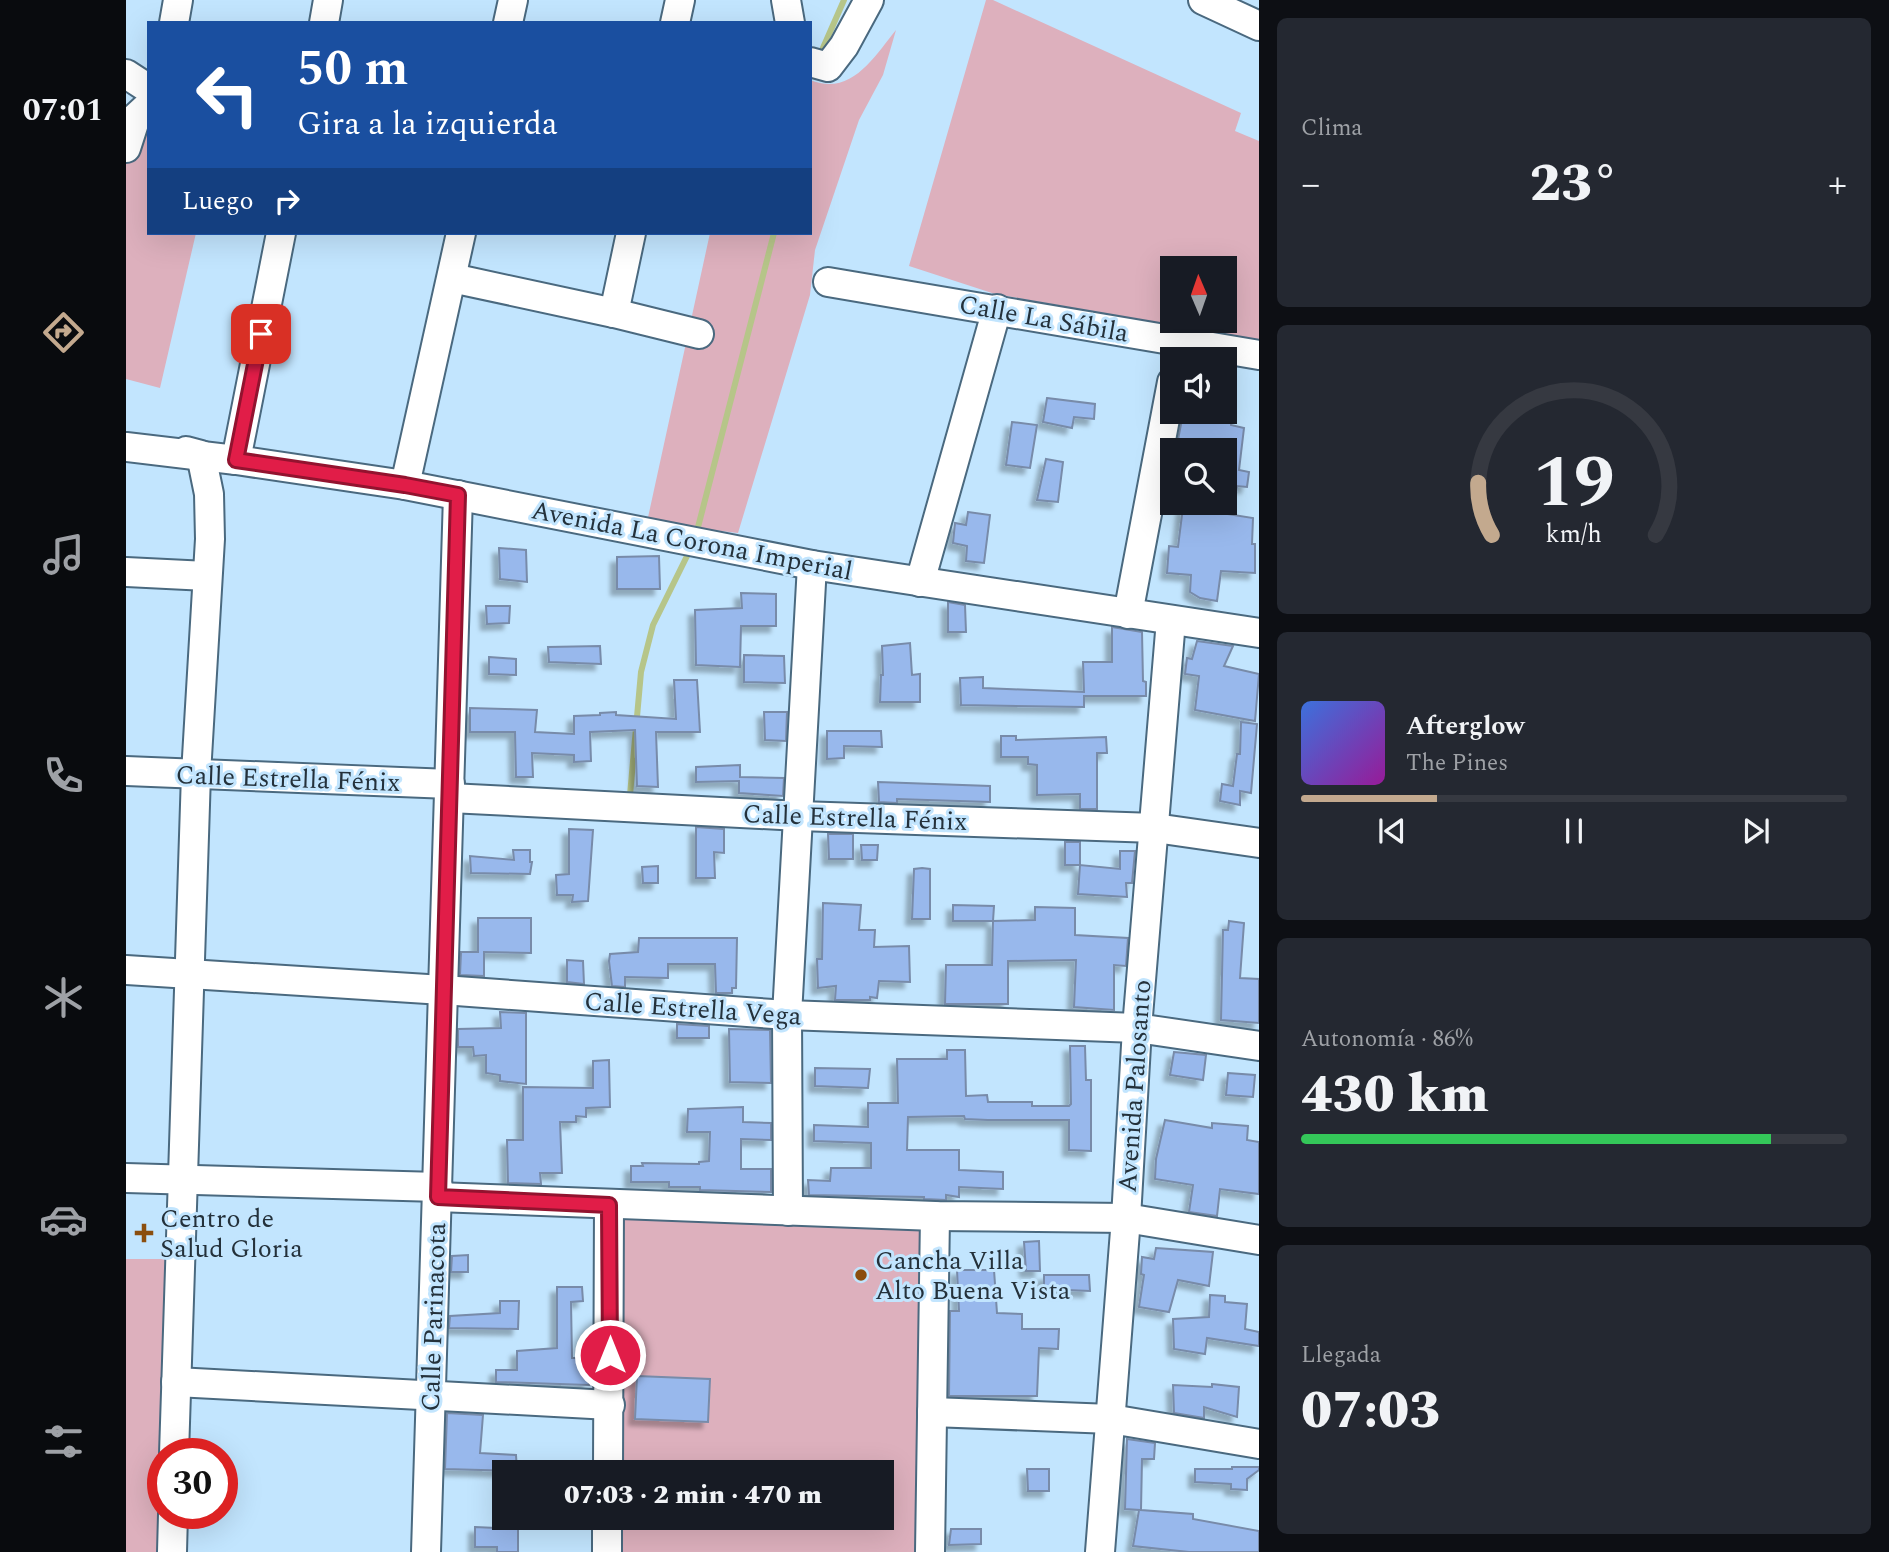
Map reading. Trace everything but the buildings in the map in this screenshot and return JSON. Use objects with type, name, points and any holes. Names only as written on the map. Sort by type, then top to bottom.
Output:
[{"type":"street","points":[[174,21],[178,0]]},
{"type":"street","points":[[324,21],[328,0]]},
{"type":"street","points":[[508,21],[513,0]]},
{"type":"street","points":[[676,21],[680,0]]},
{"type":"street","points":[[786,0],[790,21]]},
{"type":"street","points":[[812,63],[828,67],[844,46],[869,0]]},
{"type":"street","points":[[1203,0],[1259,26]]},
{"type":"street","points":[[126,74],[147,88]]},
{"type":"street","points":[[126,148],[136,117],[147,107]]},
{"type":"street","points":[[236,460],[281,235]]},
{"type":"street","points":[[405,485],[461,235]]},
{"type":"street","points":[[614,313],[631,235]]},
{"type":"street","points":[[452,278],[699,334]]},
{"type":"street","name":"Calle La Sábila","points":[[828,282],[997,309],[1165,347]]},
{"type":"street","points":[[920,582],[997,309]]},
{"type":"street","name":"Calle La Sábila","points":[[1237,354],[1259,355]]},
{"type":"street","points":[[1128,614],[1164,424]]},
{"type":"street","points":[[126,430],[201,455],[209,494],[210,539],[188,973],[174,1438]]},
{"type":"street","name":"Avenida La Corona Imperial","points":[[126,447],[201,455],[405,485],[812,565],[1259,633]]},
{"type":"street","name":"Calle Parinacota","points":[[426,1552],[458,495]]},
{"type":"street","points":[[788,1211],[787,1015],[812,565]]},
{"type":"street","points":[[126,572],[207,576]]},
{"type":"street","name":"Avenida Palosanto","points":[[1100,1552],[1126,1218],[1137,1028],[1171,620]]},
{"type":"street","name":"Calle Estrella Fénix","points":[[126,771],[799,816],[1155,828],[1259,843]]},
{"type":"street","name":"Calle Estrella Vega","points":[[126,970],[787,1015],[1137,1028],[1259,1046]]},
{"type":"street","points":[[126,1178],[438,1192],[609,1205],[935,1216],[1126,1218],[1259,1241]]},
{"type":"street","points":[[608,1460],[609,1205]]},
{"type":"street","points":[[930,1552],[935,1216]]},
{"type":"street","points":[[176,1382],[610,1405]]},
{"type":"street","points":[[932,1412],[1111,1419],[1259,1444]]},
{"type":"street","points":[[172,1552],[173,1529]]},
{"type":"street","points":[[607,1530],[607,1552]]},
{"type":"shaded area","points":[[986,0],[993,0],[1241,113],[1235,131],[1259,141],[1259,340],[1219,333],[1237,333],[1237,256],[1160,256],[1160,323],[995,294],[909,266]]},
{"type":"shaded area","points":[[896,30],[883,75],[859,120],[815,250],[810,295],[738,533],[647,522],[710,235],[812,235],[812,81],[825,84],[838,83],[860,72]]},
{"type":"shaded area","points":[[126,112],[147,117],[147,235],[196,235],[160,388],[126,379]]},
{"type":"shaded area","points":[[619,1219],[922,1227],[919,1552],[618,1552],[618,1530],[894,1530],[894,1460],[618,1460]]},
{"type":"shaded area","points":[[126,1259],[171,1259],[162,1438],[147,1438],[147,1529],[158,1529],[157,1552],[126,1552]]},
{"type":"waterway","points":[[819,57],[844,0]]},
{"type":"waterway","points":[[697,531],[773,235]]},
{"type":"waterway","points":[[630,795],[641,672],[653,625],[689,552]]},
{"type":"place","name":"Centro de Salud Gloria","points":[[144,1233]]},
{"type":"place","name":"Cancha Villa Alto Buena Vista","points":[[861,1275]]},
{"type":"route","points":[[261,334],[236,460],[458,495],[438,1197],[609,1205],[610,1355]]}]
